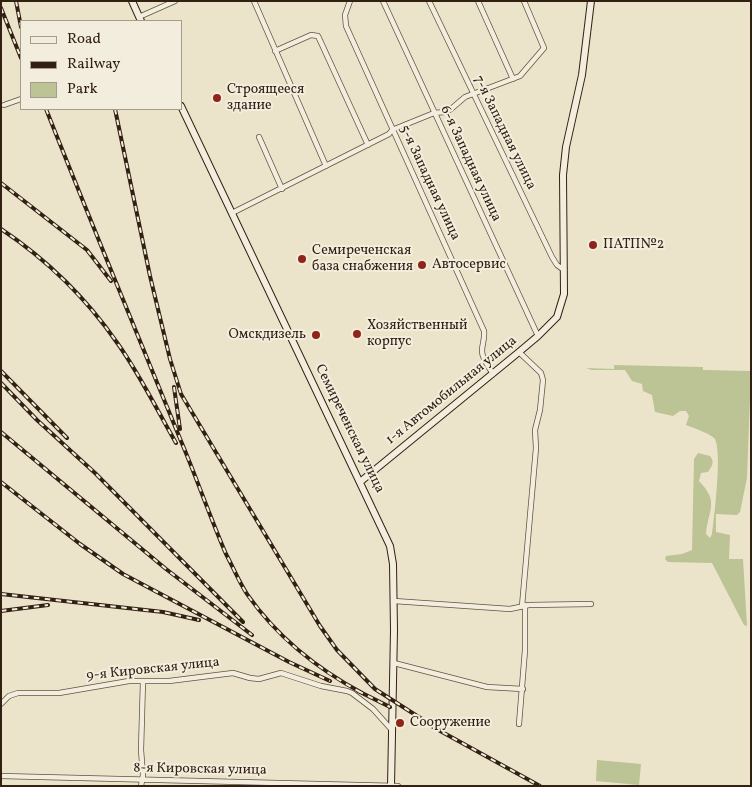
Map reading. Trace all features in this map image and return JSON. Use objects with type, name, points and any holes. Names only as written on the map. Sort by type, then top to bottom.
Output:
[{"type":"main road","points":[[132,1],[140,19]]},
{"type":"main road","points":[[564,270],[564,166],[567,139],[581,83],[591,1]]},
{"type":"main road","name":"Семиреченская улица","points":[[182,108],[390,546],[393,564],[394,601],[391,786]]},
{"type":"main road","name":"1-я Автомобильная улица","points":[[360,482],[493,374],[538,336],[557,317],[564,294],[564,270]]},
{"type":"street","points":[[140,19],[175,1]]},
{"type":"street","points":[[254,1],[326,166]]},
{"type":"street","name":"5-я Западная улица","points":[[350,1],[345,15],[346,26],[484,331],[485,338],[482,352],[484,361],[493,374]]},
{"type":"street","name":"6-я Западная улица","points":[[383,1],[538,336]]},
{"type":"street","name":"7-я Западная улица","points":[[429,1],[552,257],[557,266],[564,270]]},
{"type":"street","points":[[478,1],[513,79]]},
{"type":"street","points":[[232,212],[368,145],[389,134],[392,130],[434,113],[445,112],[465,97],[513,79],[526,70],[544,48],[524,1]]},
{"type":"street","points":[[276,51],[311,35],[318,36],[368,145]]},
{"type":"street","points":[[4,105],[20,99]]},
{"type":"street","points":[[259,137],[282,189]]},
{"type":"street","points":[[519,352],[540,373],[543,380],[540,410],[535,430],[536,448],[524,605],[523,689],[520,724]]},
{"type":"street","points":[[394,601],[501,608],[515,608],[524,605],[591,604]]},
{"type":"street","points":[[394,663],[486,687],[523,689]]},
{"type":"street","name":"9-я Кировская улица","points":[[1,704],[9,696],[18,693],[59,692],[119,682],[169,681],[233,673],[259,679],[281,673],[321,686],[352,693],[373,709],[391,729]]},
{"type":"street","points":[[142,783],[143,681]]},
{"type":"street","name":"8-я Кировская улица","points":[[1,776],[142,783],[398,786]]},
{"type":"green space","points":[[614,365],[703,367],[703,370],[751,371],[747,478],[740,512],[737,515],[716,514],[716,532],[730,535],[729,559],[743,559],[747,626],[744,625],[712,563],[668,562],[665,559],[666,556],[682,554],[692,550],[694,459],[698,453],[710,456],[712,460],[708,472],[701,473],[699,481],[711,501],[706,534],[710,538],[712,534],[718,468],[717,444],[714,438],[705,432],[686,425],[689,416],[686,411],[680,411],[673,416],[655,412],[652,395],[643,391],[642,384],[632,381],[625,370],[592,370],[586,368],[614,369]]},
{"type":"green space","points":[[597,760],[641,764],[639,785],[596,781]]},
{"type":"railway","points":[[16,1],[20,22]]},
{"type":"railway","points":[[1,8],[20,56]]},
{"type":"railway","points":[[46,110],[220,540],[241,585],[271,624],[299,651],[330,674],[364,694]]},
{"type":"railway","points":[[115,110],[150,276],[170,359],[181,394],[320,626],[337,650],[375,689],[439,730]]},
{"type":"railway","points":[[1,183],[87,250],[111,281]]},
{"type":"railway","points":[[1,229],[50,267],[93,311],[134,368],[176,443]]},
{"type":"railway","points":[[1,371],[67,438]]},
{"type":"railway","points":[[1,383],[37,420],[95,473],[243,622]]},
{"type":"railway","points":[[174,387],[180,429]]},
{"type":"railway","points":[[1,432],[166,569],[252,635]]},
{"type":"railway","points":[[1,482],[80,544],[123,574],[289,662],[330,681]]},
{"type":"railway","points":[[1,594],[163,612],[199,620]]},
{"type":"railway","points":[[1,611],[48,605]]},
{"type":"railway","points":[[358,691],[390,707]]},
{"type":"railway","points":[[433,727],[540,786]]},
{"type":"place","name":"Строящееся здание","points":[[217,98]]},
{"type":"place","name":"ПАТП№2","points":[[593,245]]},
{"type":"place","name":"Семиреченская база снабжения","points":[[302,259]]},
{"type":"place","name":"Автосервис","points":[[422,265]]},
{"type":"place","name":"Хозяйственный корпус","points":[[357,334]]},
{"type":"place","name":"Омскдизель","points":[[316,335]]},
{"type":"place","name":"Сооружение","points":[[400,723]]}]
